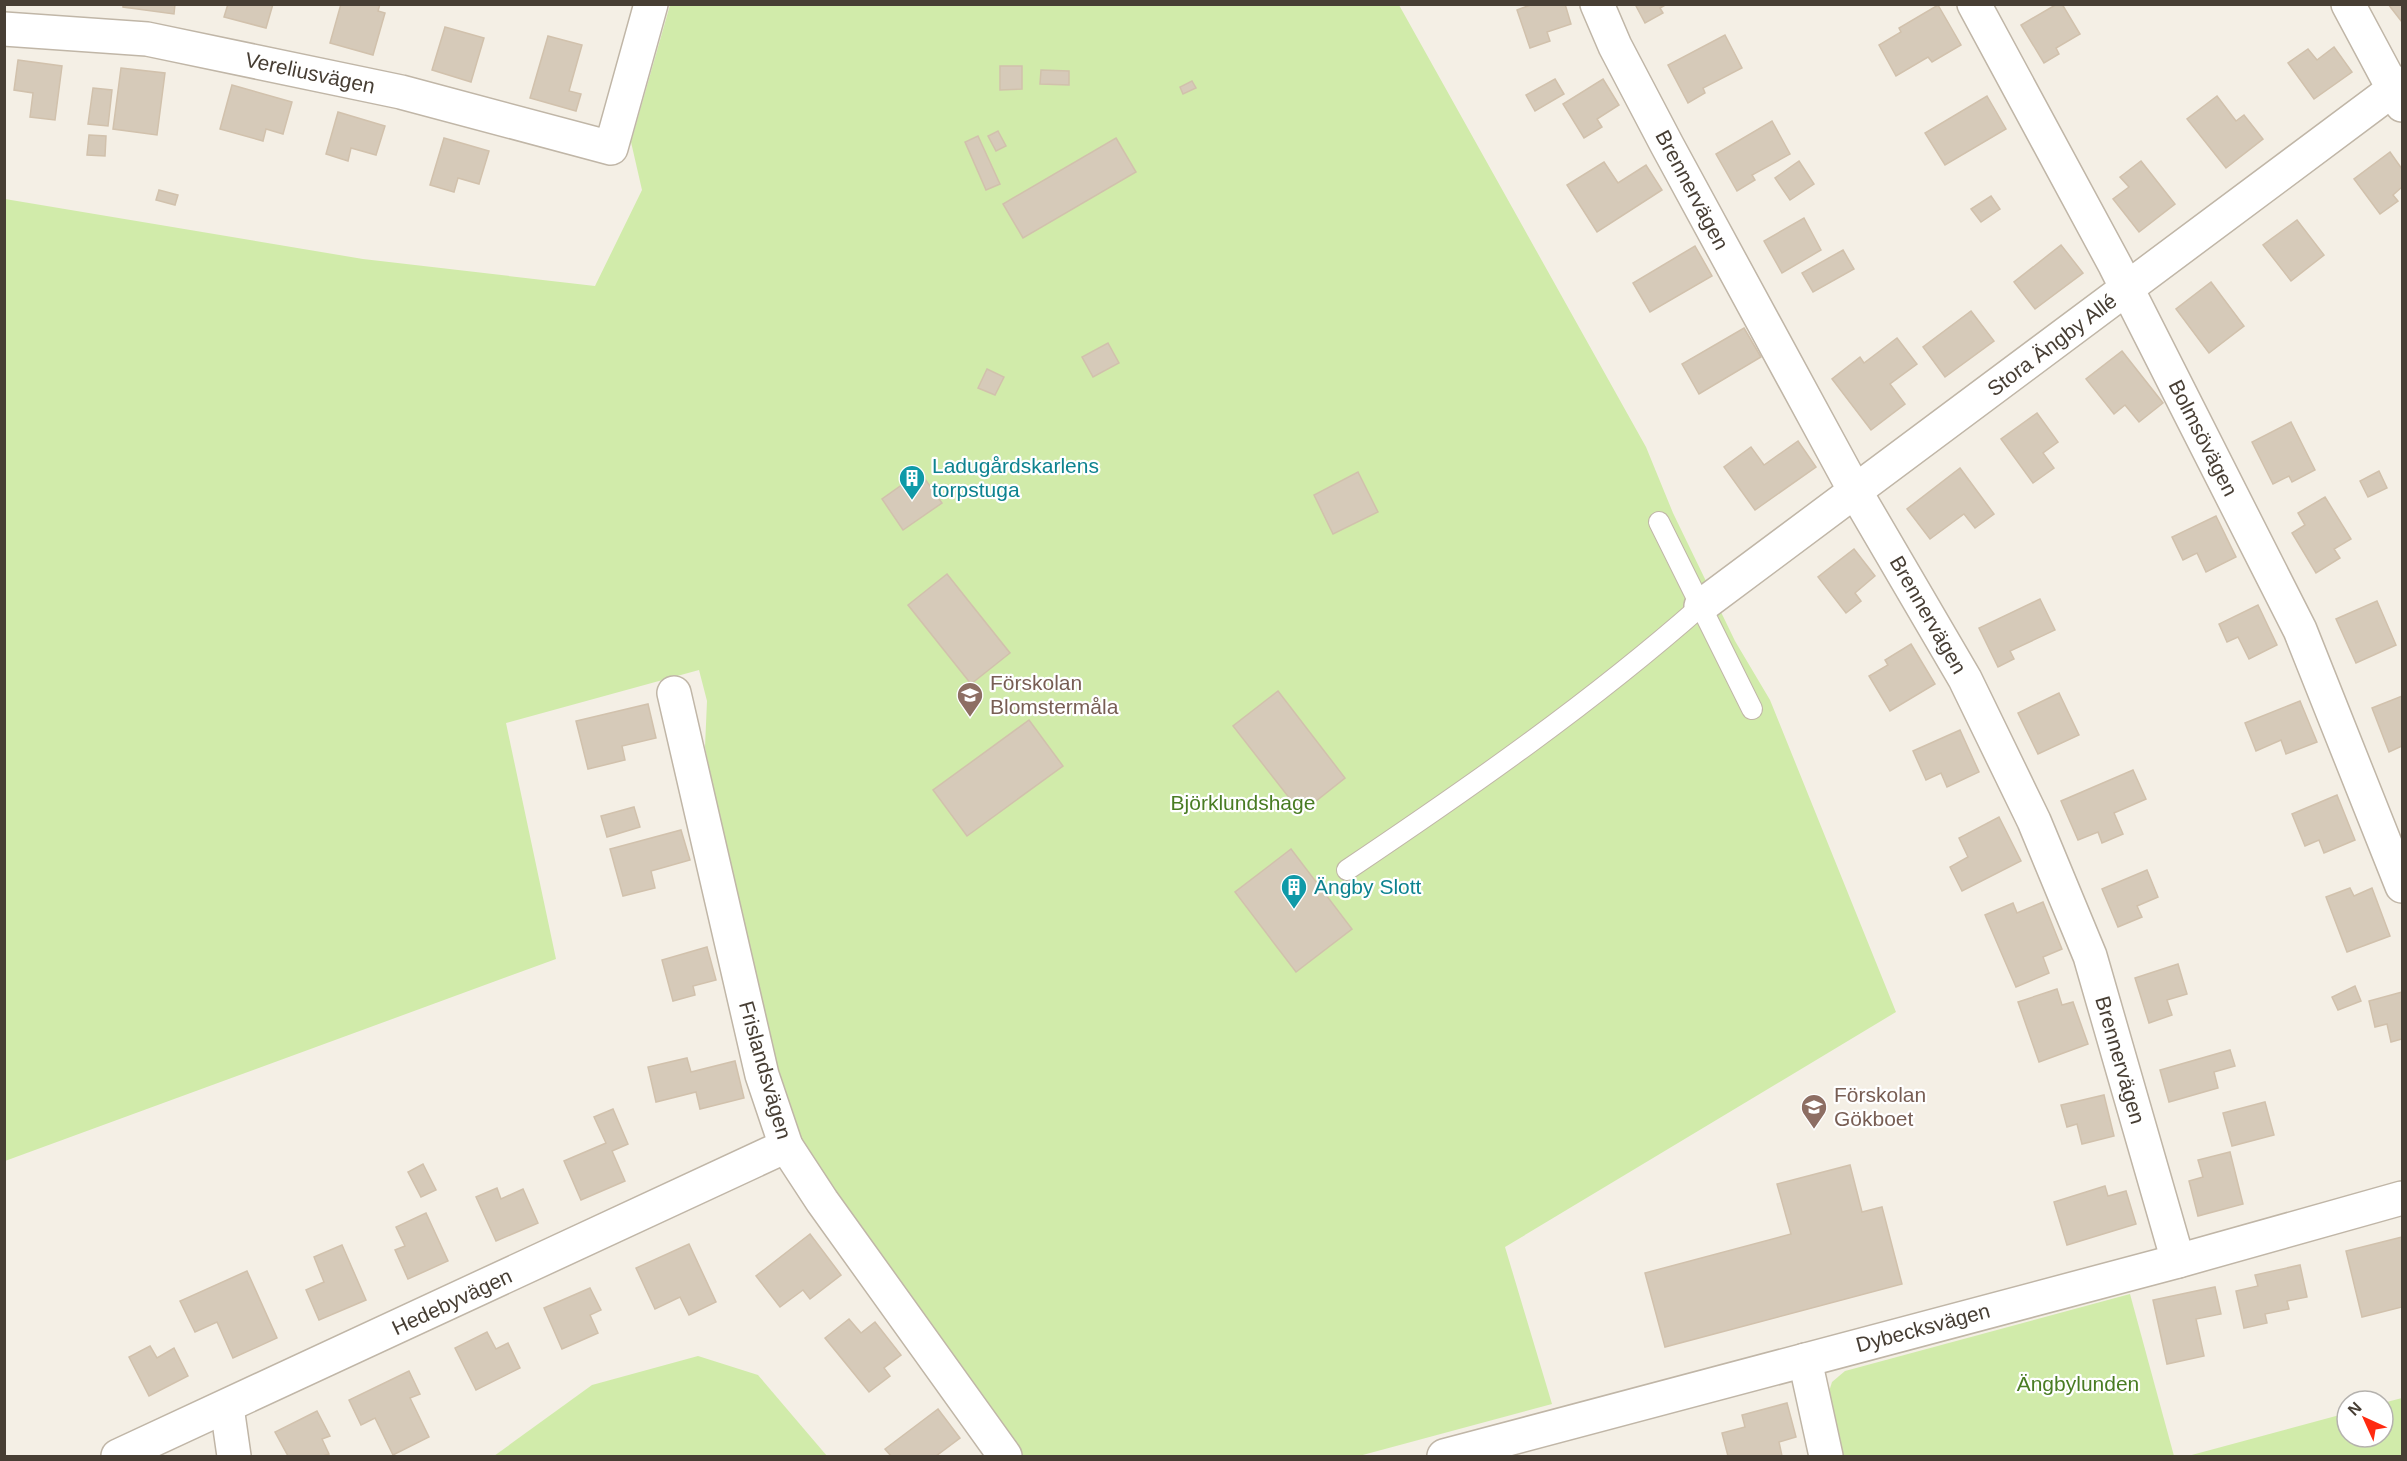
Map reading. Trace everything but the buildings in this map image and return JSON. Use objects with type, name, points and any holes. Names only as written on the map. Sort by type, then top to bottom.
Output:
[{"type":"street","name":"Vereliusvägen","points":[[4,29],[147,39],[401,92],[611,148],[651,4]]},
{"type":"street","name":"Brennervägen","points":[[1597,4],[1667,145],[1855,491],[1965,679],[2034,820],[2090,957],[2178,1261]]},
{"type":"street","name":"Bolmsövägen","points":[[1974,4],[2127,288],[2300,630],[2403,886]]},
{"type":"street","points":[[2348,4],[2400,92]]},
{"type":"street","name":"Stora Ängby Allé","points":[[1701,606],[2127,288],[2400,92]]},
{"type":"street","name":"Frislandsvägen","points":[[675,693],[762,1075],[786,1146],[822,1201],[1005,1456]]},
{"type":"street","name":"Hedebyvägen","points":[[118,1456],[786,1146]]},
{"type":"street","name":"Dybecksvägen","points":[[1444,1456],[2178,1261],[2403,1198]]},
{"type":"street","points":[[1805,1360],[1826,1456]]},
{"type":"street","points":[[227,1407],[234,1456]]},
{"type":"lane","points":[[1659,522],[1752,709]]},
{"type":"lane","points":[[1347,870],[1417,823],[1631,668],[1701,606]]},
{"type":"green space","name":"Björklundshage","points":[[670,5],[1399,5],[1646,447],[1673,513],[1735,641],[1770,700],[1896,1012],[1505,1247],[1552,1404],[1359,1456],[1020,1456],[819,1177],[788,1120],[739,918],[705,747],[707,701],[699,670],[506,723],[556,959],[5,1161],[5,199],[363,259],[595,286],[642,190],[631,142]]},
{"type":"green space","name":"Ängbylunden","points":[[2130,1294],[2174,1456],[1842,1456],[1828,1395],[1832,1382],[1845,1371]]},
{"type":"green space","points":[[698,1356],[758,1375],[827,1456],[494,1456],[592,1385]]},
{"type":"green space","points":[[2402,1398],[2402,1456],[2188,1456],[2335,1416],[2335,1449],[2395,1449],[2395,1400]]},
{"type":"place","name":"Ladugårdskarlens torpstuga","points":[[912,501]]},
{"type":"place","name":"Förskolan Blomstermåla","points":[[970,718]]},
{"type":"place","name":"Ängby Slott","points":[[1294,910]]},
{"type":"place","name":"Förskolan Gökboet","points":[[1814,1130]]}]
